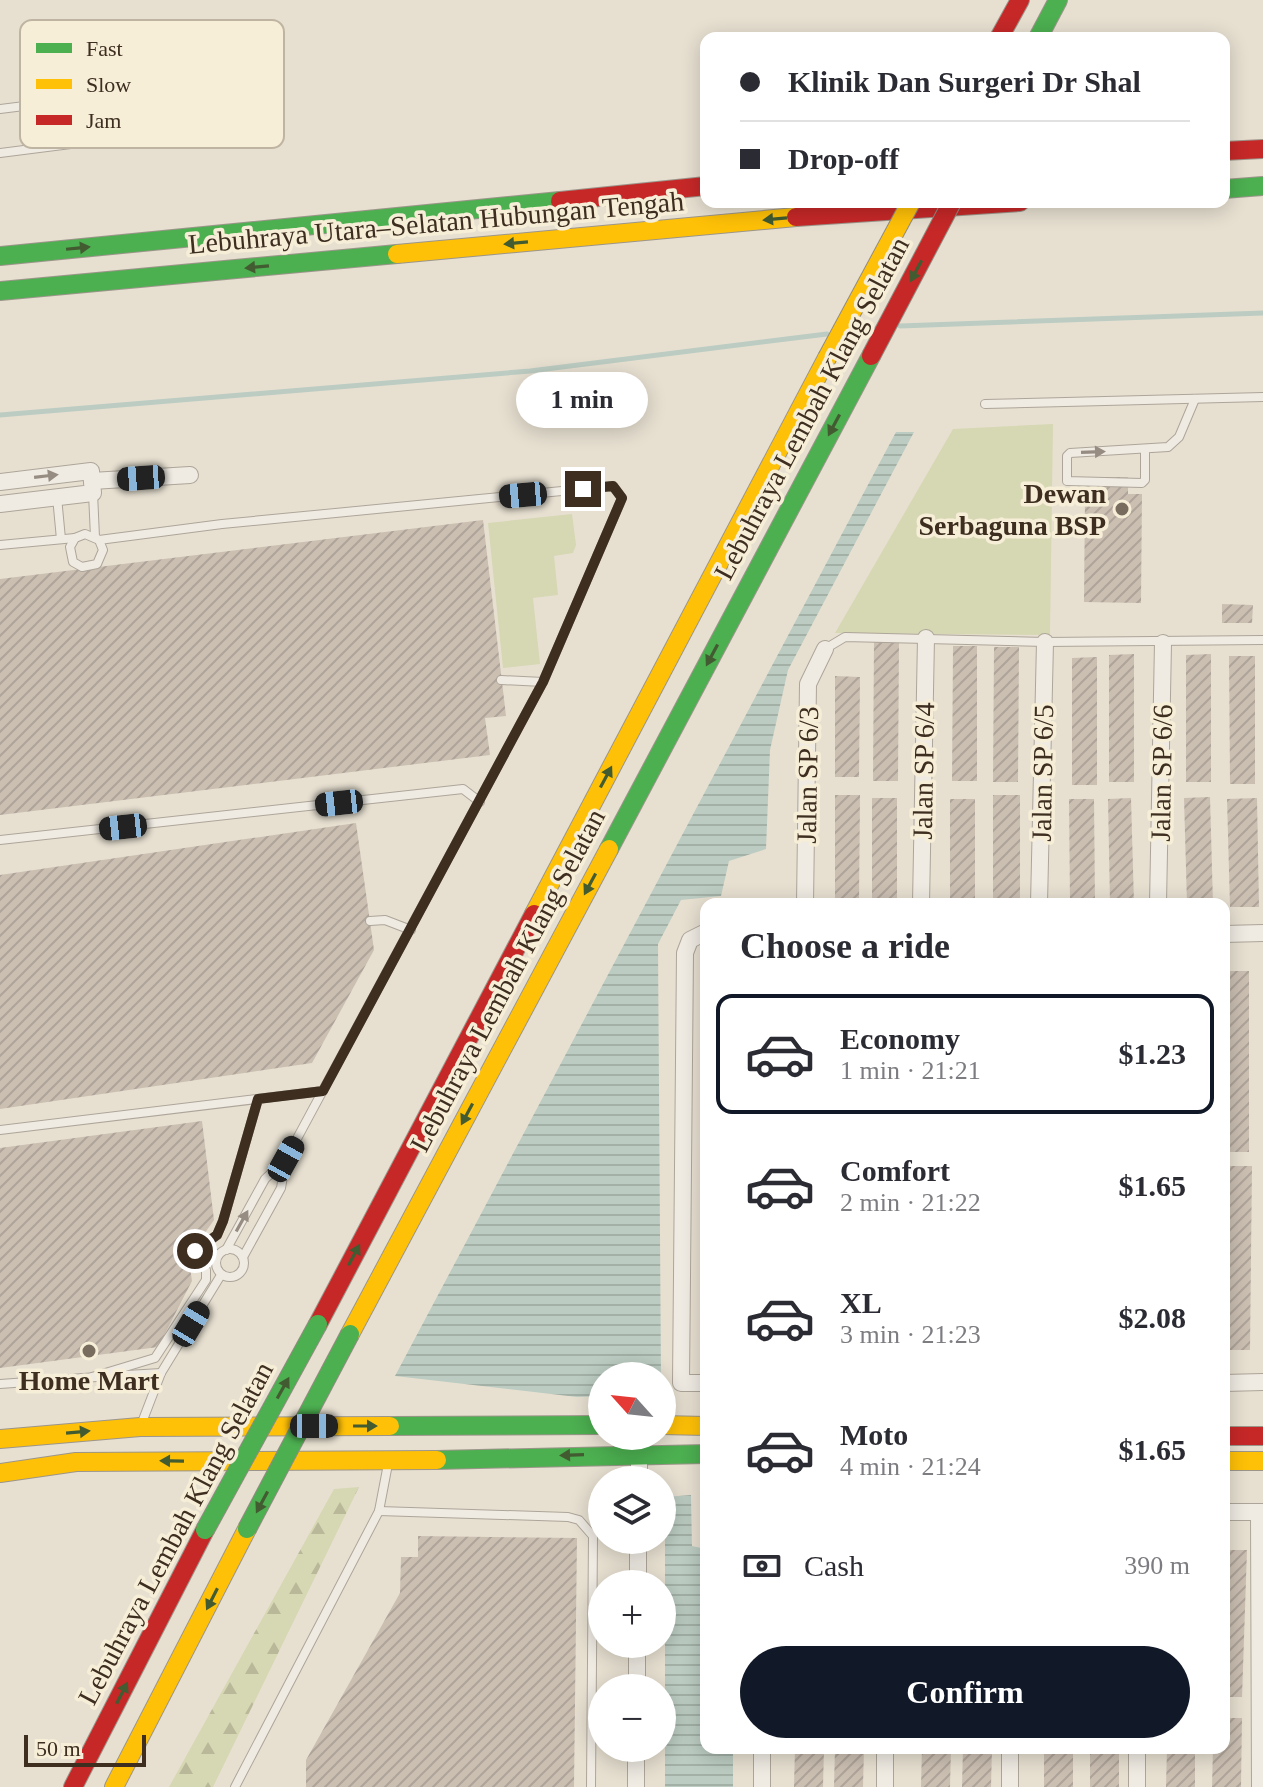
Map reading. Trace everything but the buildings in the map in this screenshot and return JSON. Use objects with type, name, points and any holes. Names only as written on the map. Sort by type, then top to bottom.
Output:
[{"type":"main road","points":[[1002,32],[1020,0]]},
{"type":"main road","points":[[1041,32],[1058,0]]},
{"type":"main road","points":[[1230,151],[1263,149]]},
{"type":"main road","points":[[1230,189],[1263,186]]},
{"type":"main road","name":"Lebuhraya Utara–Selatan Hubungan Tengah","points":[[0,256],[700,187]]},
{"type":"main road","name":"Lebuhraya Lembah Klang Selatan","points":[[71,1787],[908,208]]},
{"type":"main road","name":"Lebuhraya Utara–Selatan Hubungan Tengah","points":[[0,291],[810,216],[930,208]]},
{"type":"main road","name":"Lebuhraya Lembah Klang Selatan","points":[[114,1787],[350,1334],[949,208]]},
{"type":"main road","points":[[0,1439],[140,1427],[588,1425]]},
{"type":"main road","points":[[676,1425],[700,1426]]},
{"type":"main road","points":[[1230,1436],[1263,1436]]},
{"type":"main road","points":[[0,1473],[76,1462],[389,1461],[588,1448]]},
{"type":"main road","points":[[676,1450],[700,1453]]},
{"type":"main road","points":[[1230,1461],[1263,1461]]},
{"type":"street","points":[[0,482],[91,471],[92,487]]},
{"type":"street","points":[[0,504],[57,497],[92,487],[190,475]]},
{"type":"street","name":"Jalan SP 6/4","points":[[921,898],[926,638]]},
{"type":"street","name":"Jalan SP 6/5","points":[[1039,898],[1045,642]]},
{"type":"street","name":"Jalan SP 6/6","points":[[1158,898],[1163,643]]},
{"type":"street","name":"Jalan SP 6/3","points":[[805,898],[808,684],[825,649]]},
{"type":"street","points":[[1230,934],[1263,933]]},
{"type":"street","points":[[700,935],[690,940],[685,953],[681,1383],[700,1383]]},
{"type":"street","points":[[1230,1383],[1263,1382]]},
{"type":"street","points":[[1230,1512],[1261,1512],[1260,1787]]},
{"type":"street","points":[[762,1754],[762,1787]]},
{"type":"street","points":[[885,1754],[885,1787]]},
{"type":"street","points":[[1010,1754],[1010,1787]]},
{"type":"street","points":[[1137,1754],[1137,1787]]},
{"type":"street","points":[[636,1762],[636,1787]]},
{"type":"lane","points":[[0,109],[20,106]]},
{"type":"lane","points":[[0,153],[39,148]]},
{"type":"lane","points":[[985,404],[1263,397]]},
{"type":"lane","points":[[1145,450],[1145,480],[1142,483],[1067,481],[1067,456],[1070,453],[1162,449],[1174,443],[1195,399]]},
{"type":"lane","points":[[0,545],[75,538],[85,534],[97,538],[613,486],[622,498],[543,682],[286,1159],[265,1179],[216,1263],[221,1275],[230,1278],[239,1274],[244,1266],[243,1257],[281,1188],[286,1159]]},
{"type":"lane","points":[[75,538],[70,547],[71,557],[78,565],[87,568],[100,560],[103,550],[97,538],[92,487]]},
{"type":"lane","points":[[57,497],[61,539]]},
{"type":"lane","points":[[825,649],[845,637],[1163,643],[1263,640]]},
{"type":"lane","points":[[501,680],[543,682]]},
{"type":"lane","points":[[0,840],[463,789],[480,802]]},
{"type":"lane","points":[[370,921],[385,920],[411,930]]},
{"type":"lane","points":[[0,1130],[323,1091]]},
{"type":"lane","points":[[92,1377],[155,1358],[206,1280],[206,1270],[195,1251],[217,1235],[223,1221],[258,1099]]},
{"type":"lane","points":[[226,1250],[236,1250],[243,1257]]},
{"type":"lane","points":[[140,1427],[161,1373],[221,1275]]},
{"type":"lane","points":[[0,1384],[161,1373]]},
{"type":"lane","points":[[235,1787],[379,1511],[389,1461]]},
{"type":"lane","points":[[379,1511],[568,1517],[590,1529],[593,1536],[591,1787]]},
{"type":"green space","points":[[1053,424],[1050,635],[835,633],[953,429]]},
{"type":"green space","points":[[572,514],[576,545],[573,553],[554,556],[558,595],[533,598],[540,664],[503,668],[488,523]]},
{"type":"green space","points":[[359,1487],[213,1787],[169,1787],[334,1489]]},
{"type":"shaded area","points":[[896,432],[914,432],[788,670],[770,750],[766,849],[729,861],[721,896],[681,900],[658,944],[661,1362],[588,1362],[588,1397],[395,1376]]},
{"type":"shaded area","points":[[691,1495],[692,1546],[700,1548],[700,1754],[733,1754],[733,1787],[665,1787],[665,1762],[676,1762],[676,1674],[665,1674],[665,1658],[676,1658],[676,1570],[665,1570],[665,1554],[676,1554],[676,1496]]},
{"type":"waterway","points":[[900,326],[1263,313]]},
{"type":"waterway","points":[[853,331],[874,329]]},
{"type":"waterway","points":[[0,415],[530,371],[827,334]]},
{"type":"traffic: fast","points":[[1041,32],[1058,0]]},
{"type":"traffic: fast","points":[[1230,189],[1263,186]]},
{"type":"traffic: fast","points":[[0,256],[560,201]]},
{"type":"traffic: fast","points":[[0,291],[397,254]]},
{"type":"traffic: fast","points":[[609,849],[871,356]]},
{"type":"traffic: fast","points":[[205,1530],[318,1324]]},
{"type":"traffic: fast","points":[[247,1529],[350,1334]]},
{"type":"traffic: fast","points":[[390,1426],[588,1425]]},
{"type":"traffic: fast","points":[[437,1460],[700,1454]]},
{"type":"traffic: slow","points":[[827,358],[908,208]]},
{"type":"traffic: slow","points":[[397,254],[796,217]]},
{"type":"traffic: slow","points":[[534,914],[827,358]]},
{"type":"traffic: slow","points":[[350,1334],[609,849]]},
{"type":"traffic: slow","points":[[676,1425],[700,1426]]},
{"type":"traffic: slow","points":[[0,1439],[140,1427],[390,1426]]},
{"type":"traffic: slow","points":[[0,1473],[76,1462],[437,1460]]},
{"type":"traffic: slow","points":[[1230,1461],[1263,1461]]},
{"type":"traffic: slow","points":[[114,1787],[247,1529]]},
{"type":"traffic: jam","points":[[1002,32],[1020,0]]},
{"type":"traffic: jam","points":[[1230,151],[1263,149]]},
{"type":"traffic: jam","points":[[560,201],[700,187]]},
{"type":"traffic: jam","points":[[796,217],[930,208]]},
{"type":"traffic: jam","points":[[871,356],[949,208]]},
{"type":"traffic: jam","points":[[318,1324],[534,914]]},
{"type":"traffic: jam","points":[[1230,1436],[1263,1436]]},
{"type":"traffic: jam","points":[[73,1787],[205,1530]]},
{"type":"place","name":"Dewan Serbaguna BSP","points":[[1122,509]]},
{"type":"place","name":"Home Mart","points":[[89,1351]]},
{"type":"route","points":[[195,1251],[206,1246],[217,1235],[223,1221],[258,1099],[323,1091],[543,682],[622,498],[613,486],[583,489]]}]
